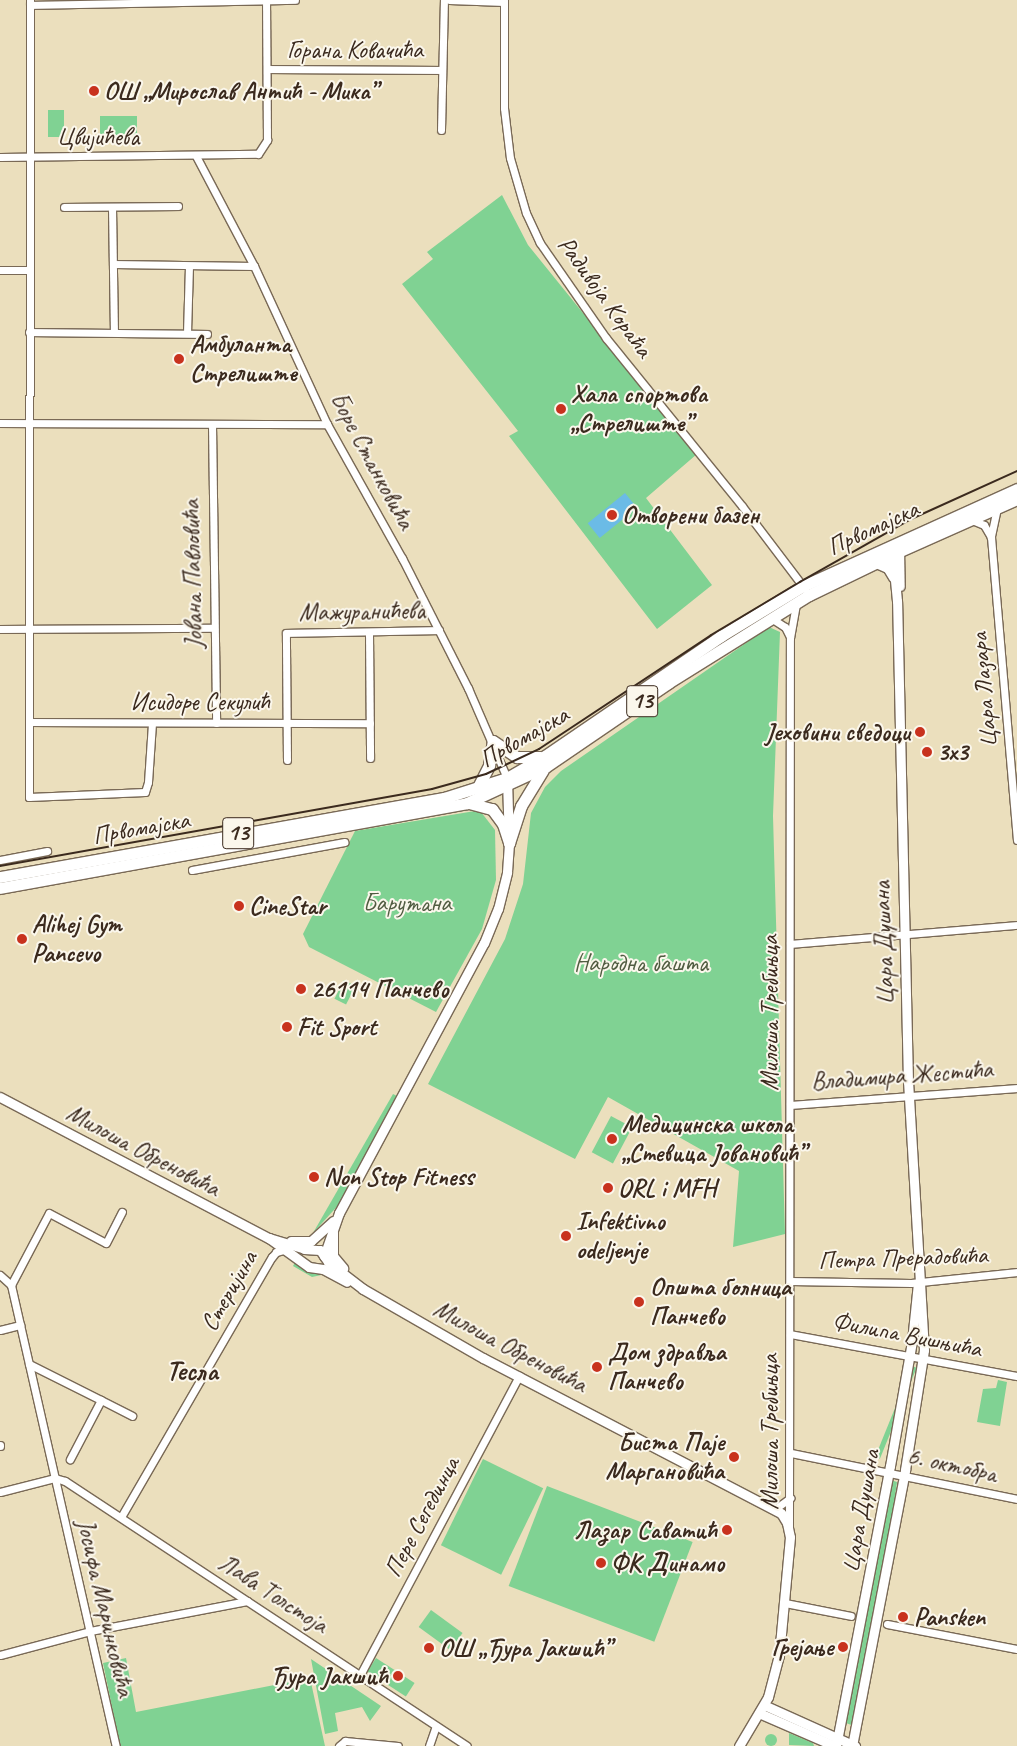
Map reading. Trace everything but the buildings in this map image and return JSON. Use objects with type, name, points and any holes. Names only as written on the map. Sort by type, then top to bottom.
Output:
[{"type":"main road","name":"Првомајска","points":[[545,761],[721,636],[806,591],[1017,489]]},
{"type":"main road","name":"Првомајска","points":[[0,888],[467,803],[545,761],[796,603],[806,591],[876,562],[895,548],[970,520],[1017,499]]},
{"type":"main road","points":[[876,562],[888,567],[894,577]]},
{"type":"main road","points":[[477,789],[490,765],[493,741],[522,758],[545,761],[521,806],[509,843]]},
{"type":"main road","name":"Првомајска","points":[[0,877],[444,798],[508,782]]},
{"type":"main road","points":[[467,803],[492,809],[503,824],[509,843]]},
{"type":"street","name":"Цвијићева","points":[[0,157],[252,156],[262,151],[267,140],[266,0]]},
{"type":"street","points":[[152,722],[148,782],[145,792],[29,797],[31,722],[29,628],[30,2],[295,0]]},
{"type":"street","points":[[441,130],[444,0]]},
{"type":"street","points":[[449,0],[504,1]]},
{"type":"street","name":"Радивоја Кораћа","points":[[504,1],[504,108],[510,158],[522,204],[540,243],[606,338],[806,591]]},
{"type":"street","name":"Горана Ковачића","points":[[267,69],[442,70]]},
{"type":"street","name":"Боре Станковића","points":[[196,156],[254,266],[327,424],[439,630],[493,741],[508,782]]},
{"type":"street","points":[[64,207],[178,206]]},
{"type":"street","points":[[112,207],[114,332]]},
{"type":"street","points":[[113,264],[254,266]]},
{"type":"street","points":[[188,266],[188,333]]},
{"type":"street","points":[[0,270],[29,270]]},
{"type":"street","points":[[29,332],[207,334]]},
{"type":"street","points":[[0,423],[327,424]]},
{"type":"street","name":"Јована Павловића","points":[[212,424],[216,723]]},
{"type":"street","name":"Цара Лазара","points":[[997,508],[991,537],[1017,840]]},
{"type":"street","points":[[970,520],[984,526],[991,537]]},
{"type":"street","name":"Цара Душана","points":[[895,548],[894,577],[897,601]]},
{"type":"street","name":"Цара Душана","points":[[853,1745],[904,1475],[923,1359],[923,1308],[918,1282],[909,1096],[895,548]]},
{"type":"street","name":"Милоша Требињца","points":[[739,1746],[773,1684],[785,1603],[791,1498],[790,638],[796,603]]},
{"type":"street","points":[[771,618],[785,627],[790,638]]},
{"type":"street","points":[[0,628],[214,628]]},
{"type":"street","name":"Мажуранићева","points":[[286,722],[286,633],[369,633],[439,630]]},
{"type":"street","points":[[369,633],[370,758]]},
{"type":"street","name":"Исидоре Секулић","points":[[31,722],[370,723]]},
{"type":"street","points":[[286,722],[287,760]]},
{"type":"street","points":[[317,1268],[324,1257],[339,1213],[484,943],[502,892],[509,843],[508,782]]},
{"type":"street","points":[[192,870],[344,842]]},
{"type":"street","points":[[0,860],[47,852]]},
{"type":"street","points":[[790,944],[1017,925]]},
{"type":"street","name":"Владимира Жестића","points":[[790,1105],[1017,1088]]},
{"type":"street","name":"Милоша Обреновића","points":[[0,1097],[268,1238]]},
{"type":"street","points":[[0,1275],[11,1285],[49,1213],[106,1243],[122,1212]]},
{"type":"street","points":[[280,1241],[310,1241],[333,1226]]},
{"type":"street","points":[[305,1263],[305,1255],[333,1226]]},
{"type":"street","points":[[333,1226],[334,1256],[354,1282]]},
{"type":"street","points":[[268,1238],[320,1250],[324,1257],[363,1289]]},
{"type":"street","points":[[268,1238],[287,1249],[305,1263],[363,1289]]},
{"type":"street","name":"Стеријина","points":[[121,1517],[272,1257],[276,1252],[287,1249]]},
{"type":"street","name":"Петра Прерадовића","points":[[790,1281],[918,1282],[1017,1272]]},
{"type":"street","name":"Цара Душана","points":[[836,1743],[909,1356],[918,1282]]},
{"type":"street","name":"Јосифа Маринковића","points":[[11,1285],[116,1746]]},
{"type":"street","name":"Милоша Обреновића","points":[[363,1289],[519,1376],[775,1509],[785,1518],[789,1529]]},
{"type":"street","points":[[0,1330],[20,1325]]},
{"type":"street","name":"Филипа Вишњића","points":[[790,1334],[1017,1376]]},
{"type":"street","points":[[29,1364],[132,1416]]},
{"type":"street","name":"Пере Сегединца","points":[[360,1675],[519,1376]]},
{"type":"street","points":[[70,1459],[101,1400]]},
{"type":"street","name":"6. октобра","points":[[791,1453],[1017,1499]]},
{"type":"street","points":[[0,1492],[55,1478]]},
{"type":"street","name":"Лава Толстоја","points":[[55,1478],[121,1517],[467,1746]]},
{"type":"street","points":[[775,1509],[791,1498]]},
{"type":"street","points":[[0,1654],[90,1631],[247,1601]]},
{"type":"street","points":[[785,1603],[852,1616]]},
{"type":"street","points":[[887,1624],[1017,1649]]},
{"type":"street","points":[[761,1709],[836,1743],[853,1745]]},
{"type":"street","points":[[429,1746],[436,1726]]},
{"type":"street","points":[[339,1745],[350,1741],[398,1746]]},
{"type":"green space","points":[[48,110],[64,110],[64,137],[48,137]]},
{"type":"green space","points":[[100,116],[137,116],[137,135],[100,135]]},
{"type":"green space","points":[[502,195],[528,245],[697,454],[646,498],[712,585],[657,629],[509,436],[518,431],[402,284],[433,259],[427,252]]},
{"type":"green space","name":"Народна башта","points":[[769,627],[780,632],[773,816],[785,1234],[733,1247],[739,1171],[608,1097],[575,1159],[428,1084],[505,939],[523,884],[531,813],[545,787],[561,771]]},
{"type":"green space","name":"Барутана","points":[[475,811],[481,812],[495,830],[496,880],[482,929],[436,1012],[309,947],[303,934],[355,831]]},
{"type":"green space","points":[[344,980],[356,986],[346,1005],[334,999]]},
{"type":"green space","points":[[393,1094],[397,1096],[343,1200],[313,1233]]},
{"type":"green space","name":"Медицинска школа „Стевица Јовановић”","points":[[611,1116],[632,1127],[613,1163],[592,1152]]},
{"type":"green space","points":[[297,1259],[326,1274],[312,1277],[293,1266]]},
{"type":"green space","points":[[912,1366],[917,1368],[880,1459],[875,1457]]},
{"type":"green space","points":[[998,1380],[1007,1382],[1000,1426],[977,1422],[983,1389],[996,1388]]},
{"type":"green space","points":[[483,1459],[543,1488],[501,1575],[441,1545]]},
{"type":"green space","points":[[891,1480],[897,1482],[892,1519],[854,1726],[846,1723]]},
{"type":"green space","name":"ФК Динамо","points":[[547,1486],[693,1542],[654,1642],[509,1586]]},
{"type":"green space","points":[[431,1610],[463,1633],[450,1650],[419,1627]]},
{"type":"green space","points":[[126,1658],[136,1712],[310,1678],[325,1746],[120,1746],[103,1663]]},
{"type":"green space","points":[[376,1658],[415,1683],[406,1696],[367,1671]]},
{"type":"green space","points":[[311,1659],[381,1706],[370,1721],[362,1707],[335,1713],[338,1731],[325,1734]]},
{"type":"green space","points":[[789,1733],[813,1743],[814,1746],[789,1745]]},
{"type":"green space","points":[[771,1734],[777,1740],[771,1746],[765,1740]]},
{"type":"water","name":"Отворени базен","points":[[625,493],[637,508],[600,538],[588,523]]},
{"type":"railway","points":[[0,866],[432,789],[486,774],[539,749],[711,635],[800,582],[909,520],[1017,471]]},
{"type":"place","name":"ОШ „Мирослав Антић - Мика”","points":[[94,91]]},
{"type":"place","name":"Амбуланта Стрелиште","points":[[179,359]]},
{"type":"place","name":"Хала спортова „Стрелиште”","points":[[561,409]]},
{"type":"place","name":"Отворени базен","points":[[612,515]]},
{"type":"place","name":"Јеховини сведоци","points":[[920,732]]},
{"type":"place","name":"3x3","points":[[927,752]]},
{"type":"place","name":"CineStar","points":[[239,906]]},
{"type":"place","name":"Alihej Gym Pancevo","points":[[22,939]]},
{"type":"place","name":"26114 Панчево","points":[[301,989]]},
{"type":"place","name":"Fit Sport","points":[[287,1027]]},
{"type":"place","name":"Медицинска школа „Стевица Јовановић”","points":[[612,1139]]},
{"type":"place","name":"Non Stop Fitness","points":[[314,1177]]},
{"type":"place","name":"ORL i MFH","points":[[608,1188]]},
{"type":"place","name":"Infektivno odeljenje","points":[[566,1236]]},
{"type":"place","name":"Општа болница Панчево","points":[[639,1302]]},
{"type":"place","name":"Дом здравља Панчево","points":[[597,1367]]},
{"type":"place","name":"Биста Паје Маргановића","points":[[734,1457]]},
{"type":"place","name":"Лазар Саватић","points":[[727,1530]]},
{"type":"place","name":"ФК Динамо","points":[[601,1563]]},
{"type":"place","name":"Pansken","points":[[903,1617]]},
{"type":"place","name":"Грејање","points":[[843,1647]]},
{"type":"place","name":"ОШ „Ђура Јакшић”","points":[[429,1648]]},
{"type":"place","name":"Ђура Јакшић","points":[[398,1676]]},
{"type":"district","name":"Тесла","points":[[192,1371]]}]
